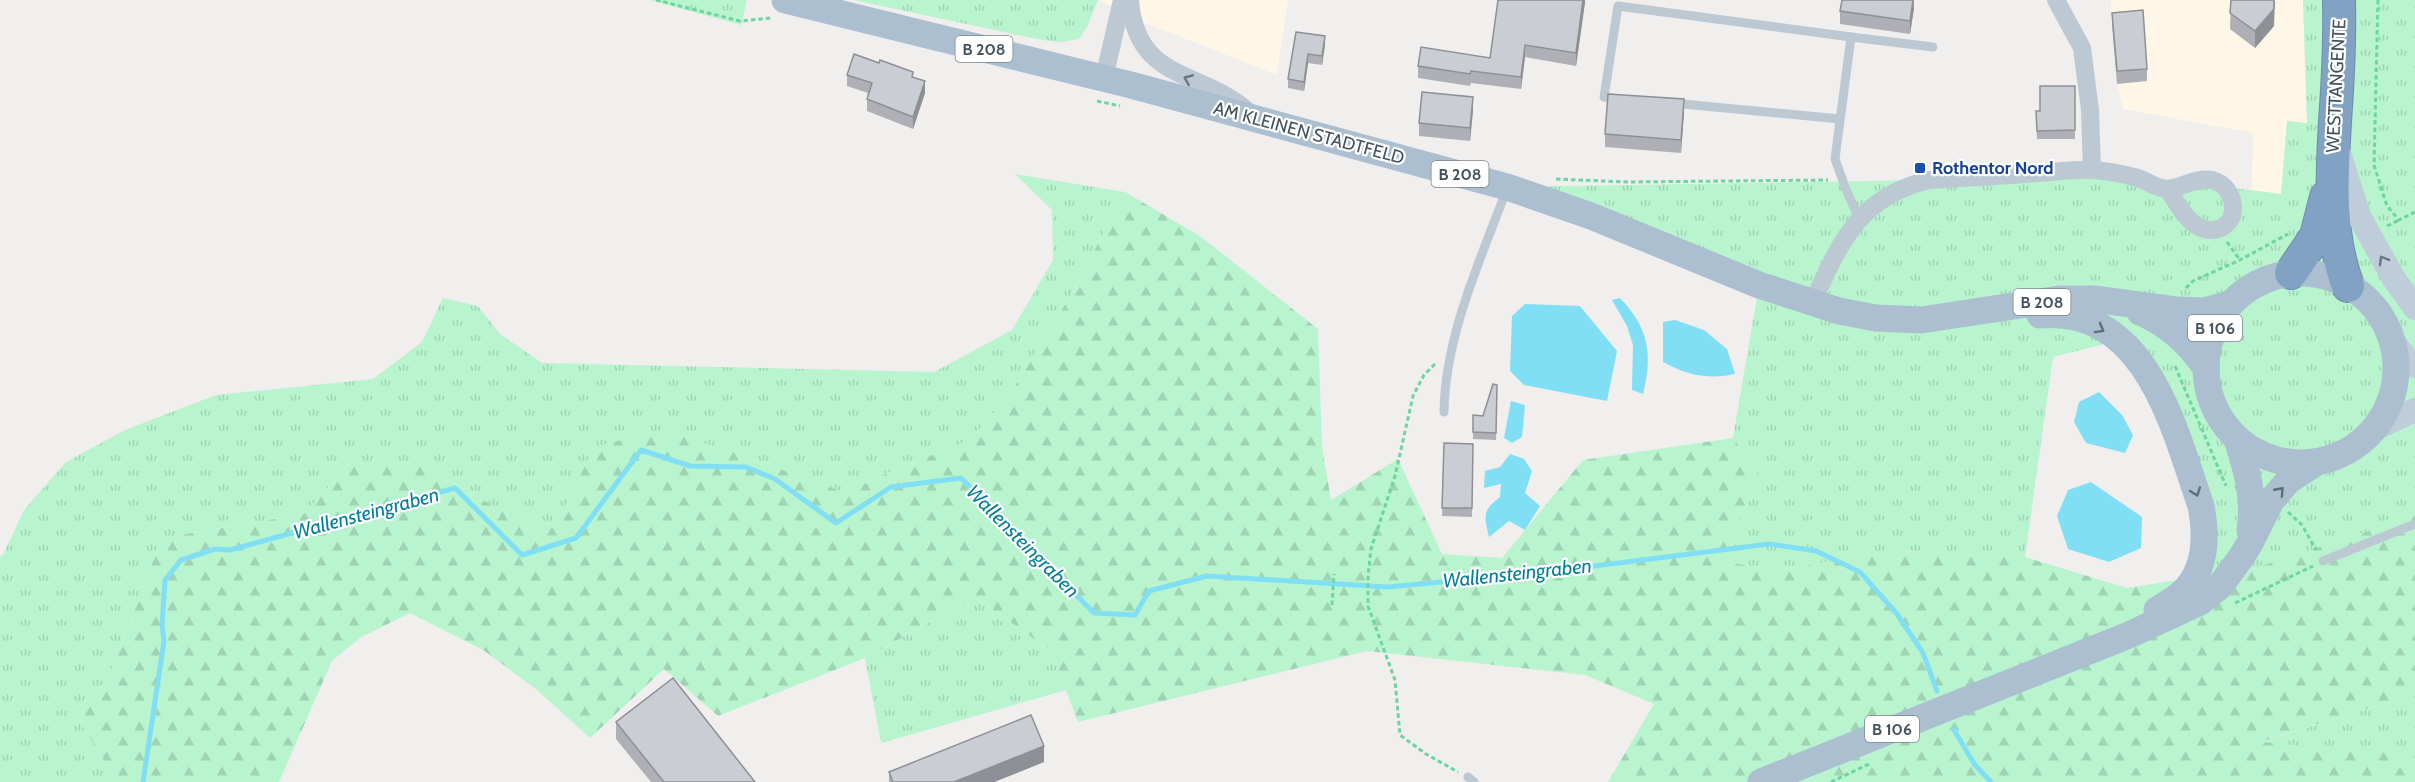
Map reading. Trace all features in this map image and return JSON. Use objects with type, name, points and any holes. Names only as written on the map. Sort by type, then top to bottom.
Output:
[{"type":"highway","name":"WESTTANGENTE","points":[[2339,0],[2332,172],[2336,238],[2348,286]]},
{"type":"highway","name":"WESTTANGENTE","points":[[2291,273],[2316,236],[2332,172]]},
{"type":"main road","name":"AM KLEINEN STADTFELD","points":[[785,0],[1104,78],[1507,187],[1591,216],[1812,304],[1876,318],[1921,320],[1962,315]]},
{"type":"main road","points":[[2335,137],[2351,195],[2369,235],[2394,279],[2415,308]]},
{"type":"main road","name":"B 106","points":[[2291,273],[2313,273],[2348,286],[2371,303],[2384,321],[2393,341],[2397,364],[2395,387],[2388,408],[2376,428],[2360,444],[2340,456],[2296,464],[2275,460],[2255,451],[2238,439],[2224,424],[2214,406],[2208,387],[2206,368],[2209,345],[2217,323],[2230,304],[2248,289],[2268,279],[2291,273]]},
{"type":"main road","name":"B 208","points":[[1962,315],[2059,300],[2094,299],[2123,304],[2148,315],[2174,320],[2206,368]]},
{"type":"main road","points":[[2174,320],[2230,304]]},
{"type":"main road","name":"B 106","points":[[1962,315],[1972,321],[1990,322],[2048,314],[2080,319],[2120,340],[2142,364],[2158,388],[2201,506],[2205,523],[2205,544],[2201,564],[2187,588],[2144,618],[2129,635]]},
{"type":"main road","points":[[2393,341],[2407,360],[2415,366]]},
{"type":"main road","points":[[2376,428],[2415,410]]},
{"type":"main road","name":"B 106","points":[[2238,439],[2262,498]]},
{"type":"main road","name":"B 106","points":[[1761,782],[2129,635],[2200,602],[2220,586],[2240,559],[2262,498],[2317,462]]},
{"type":"street","points":[[1104,78],[1122,0]]},
{"type":"street","points":[[1130,0],[1136,31],[1147,51],[1178,74],[1224,94],[1256,118]]},
{"type":"street","points":[[2056,0],[2082,48],[2090,110],[2092,170]]},
{"type":"street","points":[[1812,304],[1834,258],[1859,218],[1882,198],[1901,188],[1929,180],[2092,170],[2136,177],[2168,189]]},
{"type":"lane","points":[[1628,99],[1604,97],[1618,6],[1933,47]]},
{"type":"lane","points":[[1851,38],[1835,159],[1859,218]]},
{"type":"lane","points":[[1663,103],[1840,119]]},
{"type":"lane","points":[[1444,412],[1444,393],[1451,353],[1466,301],[1507,187]]},
{"type":"lane","points":[[2323,561],[2415,524]]},
{"type":"path","points":[[2378,0],[2374,165],[2387,206],[2399,220]]},
{"type":"path","points":[[2369,235],[2415,212]]},
{"type":"path","points":[[2232,604],[2323,561],[2302,525],[2279,503],[2235,494],[2223,482],[2168,348],[2174,320],[2184,290],[2193,281],[2297,231],[2316,236]]},
{"type":"path","points":[[1451,353],[1442,358],[1424,375],[1413,396],[1395,476],[1371,549],[1368,606],[1395,681],[1400,735],[1426,754],[1471,779]]},
{"type":"path","points":[[1332,605],[1334,574]]},
{"type":"shaded area","points":[[1099,0],[1288,0],[1277,75],[1145,23]]},
{"type":"shaded area","points":[[2111,0],[2303,0],[2307,124],[2287,121],[2281,194],[2252,190],[2253,133],[2123,109],[2117,84],[2147,81],[2142,23],[2112,25]]},
{"type":"green space","points":[[650,0],[747,0],[741,25]]},
{"type":"green space","points":[[853,0],[1098,0],[1086,29],[1079,39],[1061,42],[1042,40]]},
{"type":"green space","points":[[2303,0],[2415,0],[2415,528],[2180,595],[2205,523],[2120,340],[2053,357],[2025,557],[1898,551],[1777,570],[1732,563],[1730,539],[1751,493],[1758,470],[1733,438],[1759,285],[1507,187],[1929,180],[2092,170],[2281,194],[2287,121],[2307,123]]},
{"type":"green space","points":[[1015,174],[1125,192],[1074,290],[1010,394],[970,440],[885,474],[846,493],[743,455],[594,447],[556,526],[510,515],[424,467],[350,463],[304,514],[162,538],[107,680],[74,712],[117,782],[0,782],[0,556],[3,555],[24,510],[66,462],[125,430],[216,395],[373,379],[422,342],[443,298],[478,306],[500,334],[542,363],[934,372],[1012,330],[1053,260],[1052,210]]},
{"type":"green space","points":[[1125,192],[1200,236],[1318,329],[1322,447],[1331,500],[1398,459],[1442,554],[1502,558],[1583,460],[1733,438],[1758,470],[1751,493],[1730,539],[1732,563],[1777,570],[1898,551],[2025,557],[2127,588],[2258,567],[2415,516],[2415,694],[2260,742],[2402,754],[2415,770],[2415,782],[1608,782],[1654,704],[1585,675],[1367,651],[1078,722],[1051,651],[975,597],[865,658],[718,716],[664,669],[590,738],[536,689],[483,650],[410,613],[361,637],[332,661],[279,782],[117,782],[74,712],[107,680],[162,538],[304,514],[350,463],[424,467],[510,515],[555,526],[594,447],[661,430],[743,455],[846,493],[885,474],[970,440],[1010,394],[1074,290]]},
{"type":"green space","points":[[975,597],[1051,651],[1066,690],[881,743],[865,658]]},
{"type":"green space","points":[[2415,694],[2415,770],[2402,754],[2258,743]]},
{"type":"water","points":[[1620,298],[1637,320],[1646,343],[1648,367],[1643,394],[1632,390],[1633,345],[1627,326],[1612,300]]},
{"type":"water","points":[[1525,304],[1580,306],[1617,351],[1607,401],[1524,385],[1510,371],[1512,316]]},
{"type":"water","points":[[1675,320],[1704,330],[1727,349],[1735,374],[1698,375],[1663,362],[1663,322]]},
{"type":"water","points":[[2099,392],[2122,415],[2133,435],[2125,453],[2086,443],[2074,422],[2079,402]]},
{"type":"water","points":[[1511,401],[1525,405],[1522,437],[1512,443],[1504,438]]},
{"type":"water","points":[[1510,454],[1524,459],[1532,471],[1525,493],[1540,506],[1525,530],[1509,521],[1489,537],[1486,514],[1490,506],[1500,497],[1501,484],[1484,488],[1485,471],[1500,467]]},
{"type":"water","points":[[2091,482],[2142,517],[2141,548],[2109,562],[2068,549],[2057,516],[2068,490]]},
{"type":"building","points":[[1498,0],[1583,0],[1576,53],[1525,45],[1521,77],[1471,71],[1470,74],[1418,66],[1421,47],[1490,58]]},
{"type":"building","points":[[1842,0],[1913,0],[1910,21],[1840,11]]},
{"type":"building","points":[[2231,0],[2274,0],[2274,9],[2255,31],[2230,13]]},
{"type":"building","points":[[2143,10],[2147,69],[2117,71],[2112,13]]},
{"type":"building","points":[[1296,32],[1325,36],[1322,56],[1308,54],[1304,82],[1288,79]]},
{"type":"building","points":[[854,54],[879,63],[880,60],[913,72],[912,77],[925,81],[913,117],[867,99],[872,83],[847,75]]},
{"type":"building","points":[[2040,86],[2075,86],[2075,130],[2037,131],[2036,111],[2040,111]]},
{"type":"building","points":[[1422,92],[1473,97],[1470,128],[1419,123]]},
{"type":"building","points":[[1608,94],[1684,99],[1681,140],[1605,134]]},
{"type":"building","points":[[1493,384],[1497,385],[1496,433],[1473,432],[1473,415],[1483,416]]},
{"type":"building","points":[[1444,443],[1473,444],[1472,508],[1442,508]]},
{"type":"building","points":[[673,678],[755,782],[664,782],[616,722]]},
{"type":"building","points":[[1031,715],[1044,746],[954,782],[893,782],[889,772]]},
{"type":"waterway","name":"Wallensteingraben","points":[[143,782],[164,641],[162,625],[165,580],[181,560],[215,549],[230,550],[455,488],[522,555],[576,538],[641,450],[690,466],[746,467],[775,479],[836,523],[891,487],[961,478],[1094,613],[1135,615],[1149,591],[1207,576],[1387,587],[1539,573],[1769,544],[1816,551],[1860,572],[1897,614],[1923,653],[1937,691]]},
{"type":"waterway","name":"Wallensteingraben","points":[[1954,730],[1975,765],[1991,782]]},
{"type":"place","name":"Rothentor Nord","points":[[1920,168]]}]
